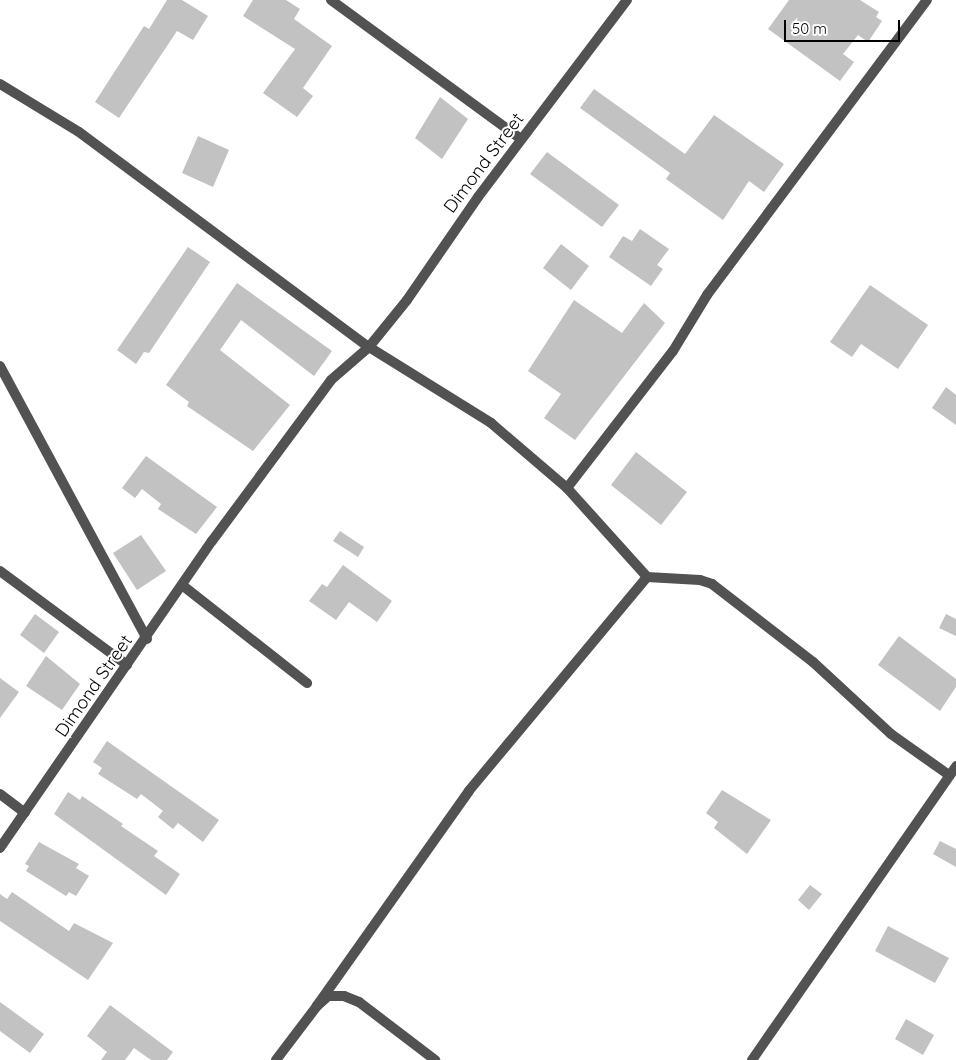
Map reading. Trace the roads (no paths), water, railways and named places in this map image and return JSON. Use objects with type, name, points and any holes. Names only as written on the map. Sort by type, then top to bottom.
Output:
[{"type":"street","points":[[331,0],[520,140]]},
{"type":"street","name":"Dimond Street","points":[[0,848],[147,639],[212,541],[331,380],[369,347],[407,300],[520,140],[627,0]]},
{"type":"street","points":[[567,488],[674,351],[712,287],[927,0]]},
{"type":"street","points":[[0,84],[66,123],[369,347],[483,418],[567,488],[647,577],[700,580],[712,584],[813,662],[891,734],[949,775]]},
{"type":"street","points":[[0,366],[147,639]]},
{"type":"street","points":[[0,571],[127,665]]},
{"type":"street","points":[[276,1060],[317,1006],[469,791],[647,577]]},
{"type":"street","points":[[182,586],[307,683]]},
{"type":"street","points":[[752,1060],[956,766]]},
{"type":"street","points":[[0,794],[25,813]]},
{"type":"street","points":[[317,1006],[328,996],[344,996],[359,1002],[435,1060]]}]
